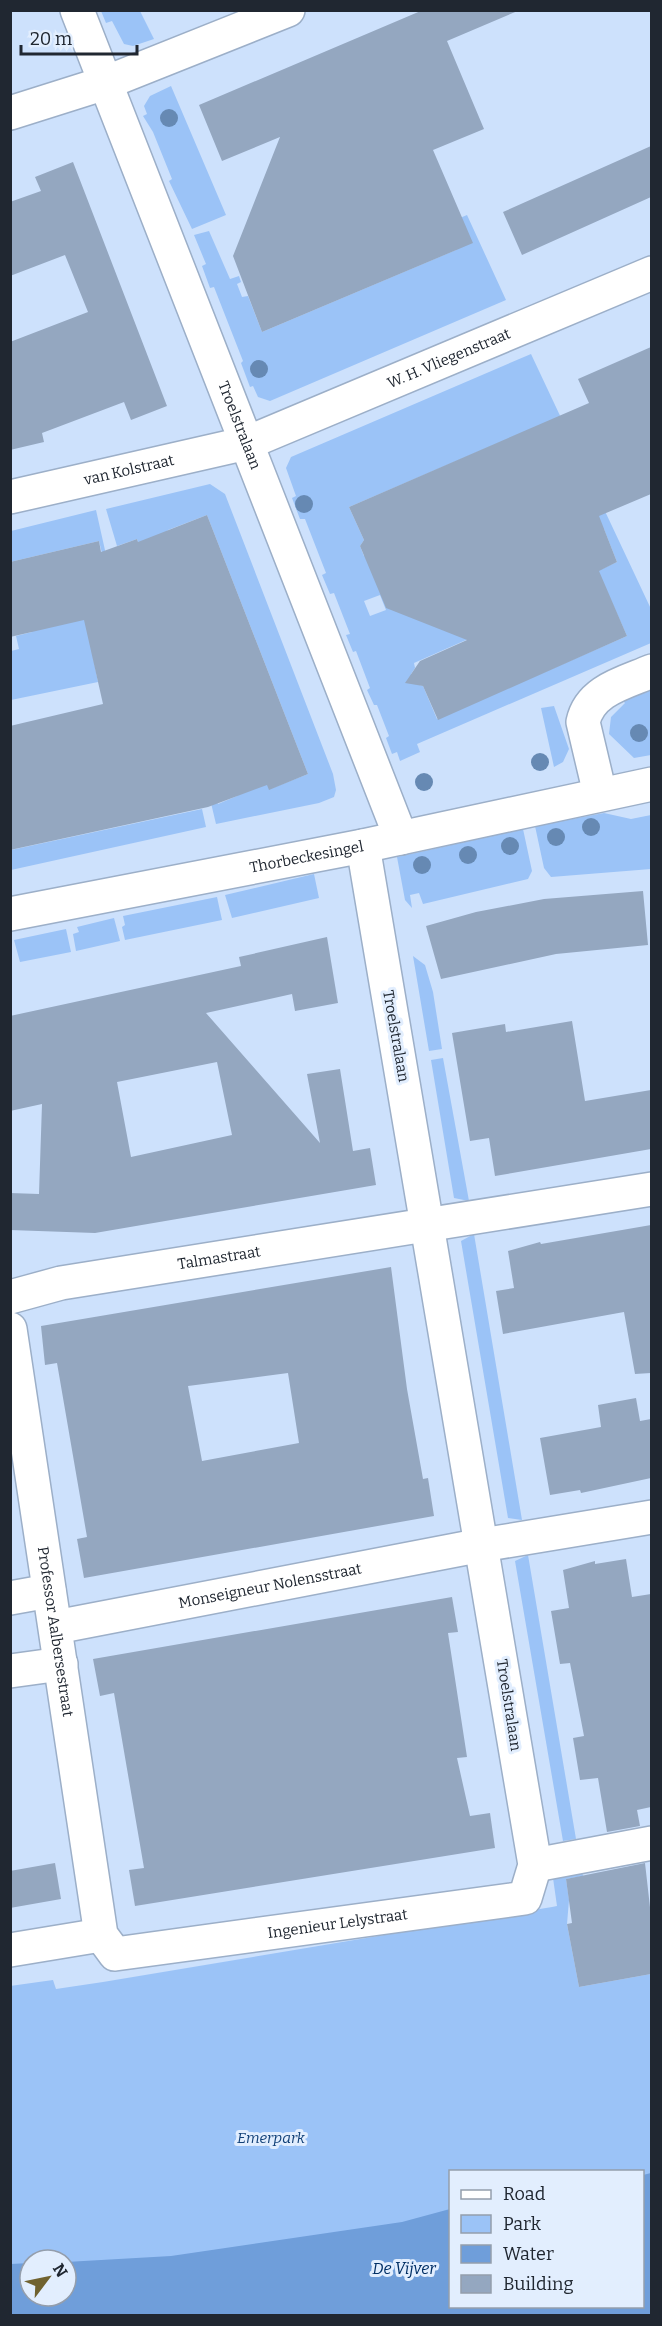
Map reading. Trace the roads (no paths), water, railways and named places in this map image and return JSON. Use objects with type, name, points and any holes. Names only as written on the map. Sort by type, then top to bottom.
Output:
[{"type":"street","name":"Troelstralaan","points":[[77,10],[401,838]]},
{"type":"street","points":[[10,113],[105,83],[288,10]]},
{"type":"street","name":"W. H. Vliegenstraat","points":[[246,443],[651,273]]},
{"type":"street","name":"van Kolstraat","points":[[10,497],[246,443]]},
{"type":"street","points":[[600,794],[583,722],[585,711],[592,700],[604,691],[651,671]]},
{"type":"street","name":"Thorbeckesingel","points":[[10,914],[363,846],[651,784]]},
{"type":"street","name":"Troelstralaan","points":[[363,846],[429,1226],[535,1865]]},
{"type":"street","points":[[429,1226],[651,1189]]},
{"type":"street","name":"Talmastraat","points":[[10,1297],[61,1283],[429,1226]]},
{"type":"street","name":"Professor Aalbersestraat","points":[[10,1329],[101,1935]]},
{"type":"street","points":[[482,1545],[651,1517]]},
{"type":"street","name":"Monseigneur Nolensstraat","points":[[56,1627],[482,1545]]},
{"type":"street","points":[[10,1598],[49,1591]]},
{"type":"street","points":[[10,1671],[61,1664]]},
{"type":"street","points":[[535,1865],[651,1843]]},
{"type":"street","name":"Ingenieur Lelystraat","points":[[101,1935],[115,1954],[525,1898],[535,1865]]},
{"type":"street","points":[[10,1950],[101,1935]]},
{"type":"water","name":"De Vijver","points":[[651,2173],[651,2315],[11,2315],[11,2264],[18,2264],[18,2308],[78,2308],[78,2261],[171,2256],[402,2222],[449,2209],[449,2308],[644,2308],[644,2175]]},
{"type":"park label","name":"Emerpark","points":[[271,2138]]}]
